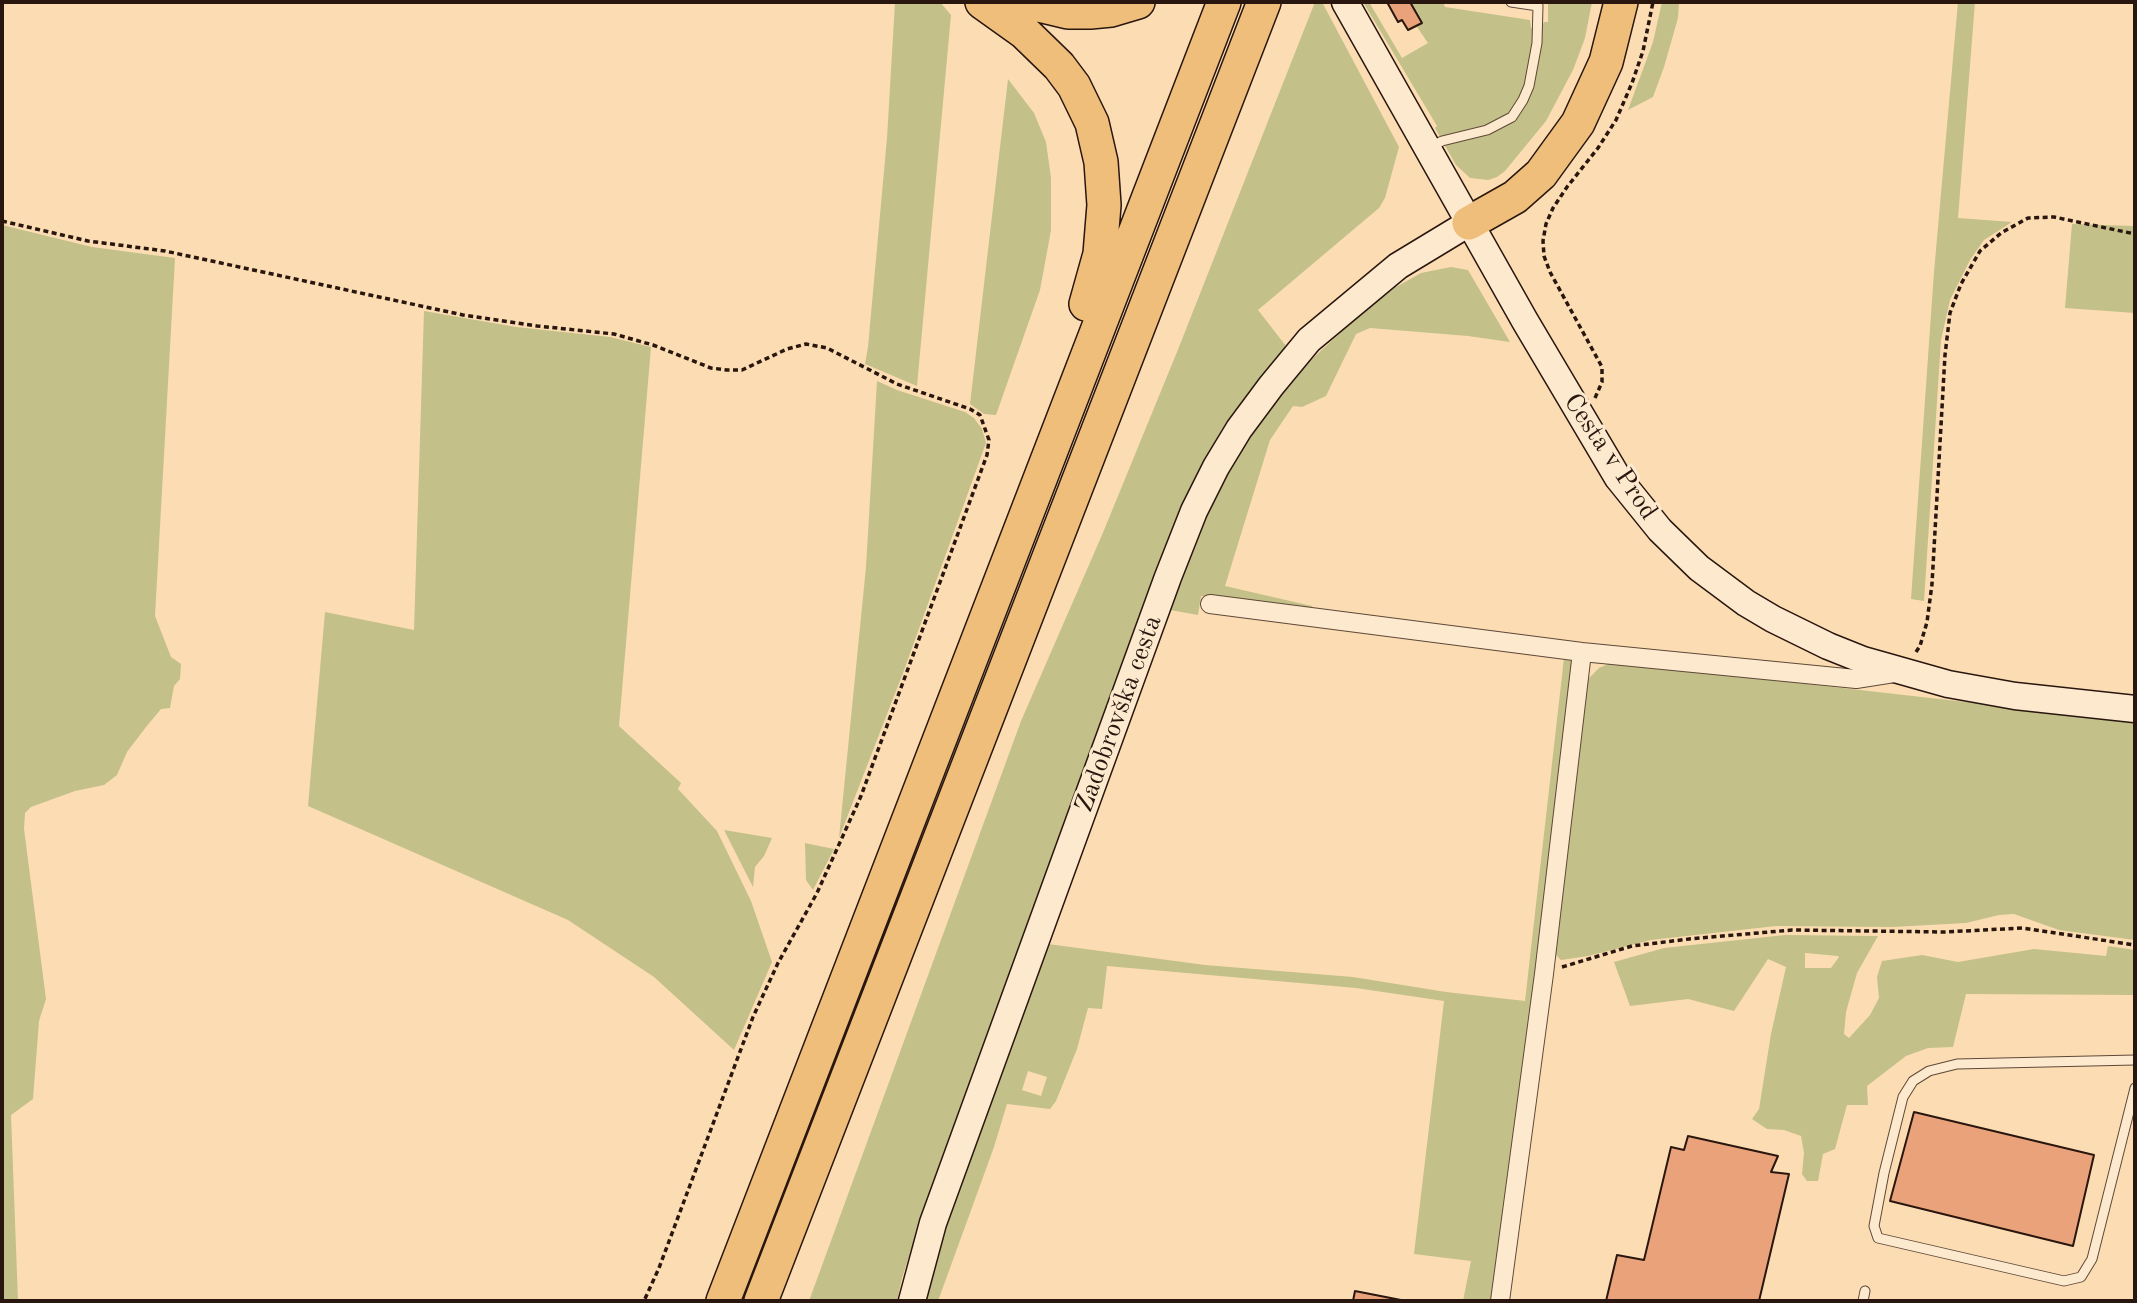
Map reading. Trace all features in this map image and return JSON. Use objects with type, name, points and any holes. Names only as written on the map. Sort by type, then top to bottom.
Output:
[{"type":"highway","points":[[982,2],[1024,32],[1059,66],[1074,86],[1092,123],[1101,162],[1104,205],[1100,254],[1084,313],[1064,366],[1056,434]]},
{"type":"highway","points":[[1026,2],[1068,12],[1090,12],[1111,10],[1138,2]]},
{"type":"highway","points":[[723,1301],[1224,2]]},
{"type":"highway","points":[[761,1301],[1264,2]]},
{"type":"highway","points":[[1469,223],[1529,157],[1563,109],[1589,52],[1601,2]]},
{"type":"highway","points":[[1469,223],[1515,197],[1535,180],[1573,131],[1606,62],[1621,2]]},
{"type":"main road","name":"Cesta v Prod","points":[[1345,2],[1578,413],[1618,478],[1678,549],[1746,603],[1810,638],[1863,660],[1948,684],[2015,696],[2135,709]]},
{"type":"main road","name":"Zadobrovška cesta","points":[[912,1301],[933,1223],[1168,577],[1194,512],[1216,467],[1271,386],[1309,340],[1398,266],[1469,223]]},
{"type":"street","points":[[1210,604],[1582,652],[1856,679],[1900,672]]},
{"type":"street","points":[[1500,1301],[1544,974],[1582,652]]},
{"type":"lane","points":[[1429,149],[1442,141],[1487,131],[1512,117],[1524,100],[1537,43],[1538,6],[1511,2]]},
{"type":"lane","points":[[2135,1060],[1957,1064],[1929,1071],[1913,1081],[1903,1097],[1884,1174],[1874,1226],[1878,1238],[2064,1281],[2081,1276],[2092,1259],[2135,1088]]},
{"type":"path","points":[[1578,413],[1598,395],[1602,382],[1602,367],[1544,257],[1546,224],[1553,208],[1616,120],[1643,51],[1653,2]]},
{"type":"path","points":[[1900,672],[1920,646],[1927,622],[1932,584],[1945,355],[1950,313],[1961,284],[1980,251],[2001,233],[2028,218],[2054,217],[2135,234]]},
{"type":"path","points":[[2,221],[88,241],[165,251],[463,315],[614,334],[653,345],[711,368],[742,370],[787,349],[806,344],[827,348],[897,384],[970,409],[980,415],[989,440],[987,455],[862,796],[817,893],[778,963],[753,1017],[659,1268],[644,1301]]},
{"type":"path","points":[[1544,974],[1632,946],[1792,930],[1956,932],[2022,928],[2135,945]]},
{"type":"shaded area","points":[[895,2],[940,2],[951,15],[917,386],[865,364],[887,138]]},
{"type":"shaded area","points":[[1315,2],[1322,2],[1399,147],[1385,198],[1379,208],[1258,310],[1286,346],[1222,429],[1203,466],[923,1214],[897,1301],[809,1301],[1021,721],[1102,535],[1177,352]]},
{"type":"shaded area","points":[[1363,2],[1369,2],[1402,58],[1428,43],[1417,27],[1422,23],[1410,2],[1443,2],[1445,7],[1530,20],[1531,28],[1541,28],[1544,22],[1548,22],[1548,2],[1592,2],[1585,38],[1573,70],[1546,121],[1505,171],[1488,180],[1470,178],[1456,165],[1435,128],[1437,126]]},
{"type":"shaded area","points":[[1662,2],[1679,2],[1678,18],[1664,67],[1653,97],[1628,110],[1653,42]]},
{"type":"shaded area","points":[[1958,2],[1975,2],[1958,218],[2012,222],[1984,240],[1970,260],[1950,300],[1941,340],[1924,601],[1911,599],[1934,272]]},
{"type":"shaded area","points":[[1008,79],[1034,113],[1046,142],[1051,178],[1051,230],[1040,290],[996,415],[984,414],[970,404]]},
{"type":"shaded area","points":[[2072,224],[2135,226],[2135,313],[2065,308]]},
{"type":"shaded area","points":[[2,225],[92,247],[175,258],[155,616],[171,657],[181,664],[180,679],[174,686],[170,708],[161,709],[146,727],[127,752],[117,775],[104,785],[75,791],[31,807],[25,813],[24,829],[46,999],[39,1021],[33,1099],[11,1115],[18,1301],[2,1301]]},
{"type":"shaded area","points":[[1451,267],[1468,270],[1510,342],[1370,328],[1356,334],[1326,396],[1302,407],[1293,406],[1270,440],[1225,586],[1312,606],[1313,611],[1201,596],[1198,615],[1170,610],[1194,542],[1226,473],[1259,422],[1295,375],[1356,318],[1396,287],[1421,273]]},
{"type":"shaded area","points":[[424,311],[516,327],[610,337],[651,347],[619,726],[681,783],[678,789],[717,831],[751,901],[772,962],[734,1050],[654,977],[568,920],[308,806],[325,612],[414,630]]},
{"type":"shaded area","points":[[877,381],[965,412],[974,418],[982,429],[986,443],[903,673],[839,838],[866,567]]},
{"type":"shaded area","points":[[1564,658],[1574,662],[1569,720],[1494,1301],[1463,1301],[1471,1261],[1414,1254],[1444,1001],[1356,988],[1107,966],[1102,1009],[1088,1008],[1077,1049],[1056,1101],[1050,1109],[1007,1104],[938,1301],[924,1301],[933,1264],[972,1151],[1048,944],[1205,965],[1353,977],[1525,1001]],"holes":[[[1028,1071],[1047,1077],[1041,1096],[1022,1090]]]},
{"type":"shaded area","points":[[1620,663],[2135,721],[2135,940],[2059,930],[2014,914],[1966,923],[1892,927],[1776,926],[1651,940],[1561,960],[1555,954],[1553,936],[1585,693],[1589,678],[1599,668]]},
{"type":"shaded area","points":[[724,830],[772,838],[764,856],[755,867],[753,887]]},
{"type":"shaded area","points":[[805,843],[834,849],[813,890],[806,880]]},
{"type":"shaded area","points":[[1785,935],[1878,936],[1857,973],[1846,1012],[1844,1034],[1849,1038],[1870,1015],[1879,998],[1877,977],[1882,961],[1922,955],[1958,962],[2034,949],[2106,956],[2108,946],[2135,950],[2135,995],[1966,994],[1953,1047],[1928,1048],[1906,1056],[1867,1086],[1868,1105],[1847,1105],[1835,1149],[1823,1154],[1818,1181],[1807,1181],[1802,1174],[1804,1153],[1801,1136],[1784,1130],[1767,1129],[1752,1119],[1759,1109],[1771,1034],[1786,967],[1768,959],[1734,1011],[1688,999],[1630,1006],[1614,962],[1664,948]],"holes":[[[1805,953],[1838,956],[1831,968],[1805,968]]]},
{"type":"building","points":[[1387,2],[1410,2],[1422,23],[1408,30],[1402,20],[1398,22]]},
{"type":"building","points":[[1914,1112],[2094,1155],[2073,1246],[1890,1201]]},
{"type":"building","points":[[1688,1136],[1778,1156],[1771,1172],[1789,1174],[1759,1301],[1606,1301],[1617,1255],[1644,1260],[1671,1147],[1684,1150]]},
{"type":"building","points":[[1355,1291],[1406,1301],[1353,1301]]}]
